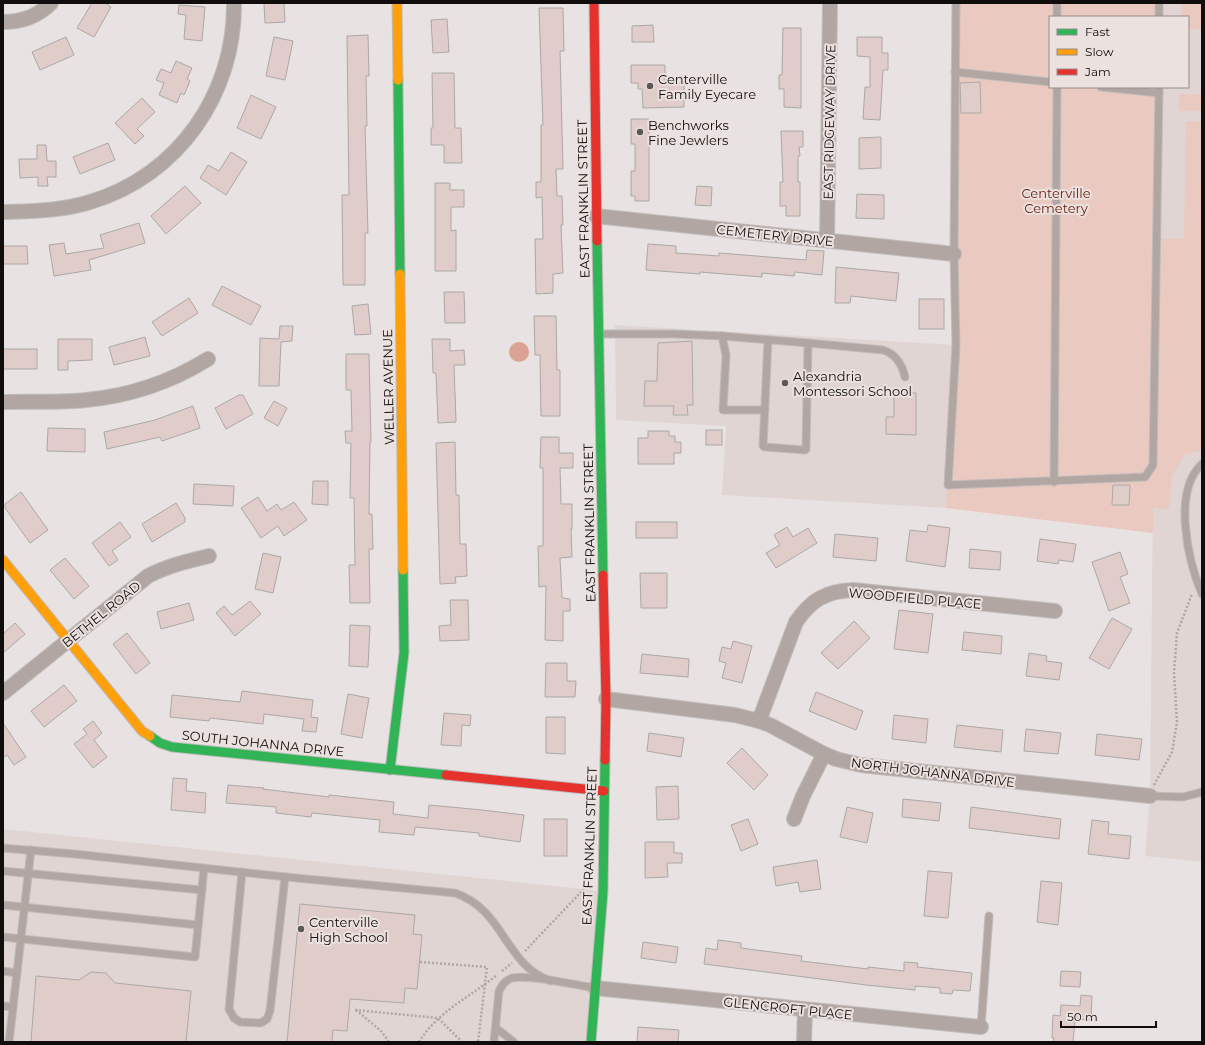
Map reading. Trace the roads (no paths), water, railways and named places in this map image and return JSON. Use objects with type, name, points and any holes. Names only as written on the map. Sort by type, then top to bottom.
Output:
[{"type":"street","points":[[3,22],[31,18],[43,11],[51,3]]},
{"type":"street","points":[[3,212],[44,211],[91,202],[111,195],[141,180],[175,152],[201,119],[223,73],[232,33],[234,3]]},
{"type":"street","name":"WELLER AVENUE","points":[[390,770],[404,653],[397,3]]},
{"type":"street","name":"EAST FRANKLIN STREET","points":[[591,1042],[603,892],[606,699],[598,334],[594,3]]},
{"type":"street","name":"EAST RIDGEWAY DRIVE","points":[[827,240],[830,3]]},
{"type":"street","name":"CEMETERY DRIVE","points":[[596,216],[954,254]]},
{"type":"street","points":[[3,402],[84,401],[111,397],[135,391],[172,378],[192,369],[208,359]]},
{"type":"street","name":"BETHEL ROAD","points":[[3,693],[148,576],[174,565],[209,556]]},
{"type":"street","name":"SOUTH JOHANNA DRIVE","points":[[3,560],[142,731],[160,743],[172,747],[604,791]]},
{"type":"street","name":"WOODFIELD PLACE","points":[[759,721],[796,622],[811,604],[831,593],[853,590],[1055,611]]},
{"type":"street","name":"NORTH JOHANNA DRIVE","points":[[606,699],[735,714],[770,725],[824,754],[842,760],[881,768],[1150,796]]},
{"type":"street","points":[[794,819],[824,754]]},
{"type":"street","name":"GLENCROFT PLACE","points":[[595,988],[981,1027]]},
{"type":"street","points":[[804,1042],[805,1010]]},
{"type":"lane","points":[[956,3],[954,254],[956,346],[948,485],[1054,482],[1145,477],[1153,465],[1159,90],[1120,88]]},
{"type":"lane","points":[[1057,3],[1057,16]]},
{"type":"lane","points":[[1159,3],[1159,16]]},
{"type":"lane","points":[[955,72],[1049,82]]},
{"type":"lane","points":[[1054,482],[1057,88]]},
{"type":"lane","points":[[598,334],[674,334],[722,336],[883,350],[894,355],[901,364],[905,377]]},
{"type":"lane","points":[[722,336],[726,355],[723,410],[765,410]]},
{"type":"lane","points":[[768,340],[764,447],[806,450],[808,343]]},
{"type":"lane","points":[[1202,464],[1192,475],[1185,504],[1186,541],[1198,585],[1202,594]]},
{"type":"lane","points":[[1150,796],[1183,798],[1202,792]]},
{"type":"lane","points":[[3,848],[455,893],[465,896],[475,902],[487,913],[519,958],[532,972],[541,978],[551,981]]},
{"type":"lane","points":[[7,1038],[13,1007],[31,850]]},
{"type":"lane","points":[[3,937],[195,957],[204,868]]},
{"type":"lane","points":[[3,871],[202,890]]},
{"type":"lane","points":[[242,872],[229,1009],[234,1018],[240,1022],[261,1023],[267,1019],[270,1011],[285,877]]},
{"type":"lane","points":[[3,905],[198,925]]},
{"type":"lane","points":[[981,1027],[989,916]]},
{"type":"lane","points":[[3,971],[17,973]]},
{"type":"lane","points":[[494,1042],[499,991],[506,980],[512,978],[526,978],[595,988]]},
{"type":"lane","points":[[3,1006],[13,1007]]},
{"type":"lane","points":[[496,1028],[514,1042]]},
{"type":"place","name":"Centerville Family Eyecare","points":[[650,86]]},
{"type":"place","name":"Benchworks Fine Jewlers","points":[[640,132]]},
{"type":"place","name":"Alexandria Montessori School","points":[[785,383]]},
{"type":"place","name":"Centerville High School","points":[[301,929]]},
{"type":"park label","name":"Centerville Cemetery","points":[[1056,200]]}]
